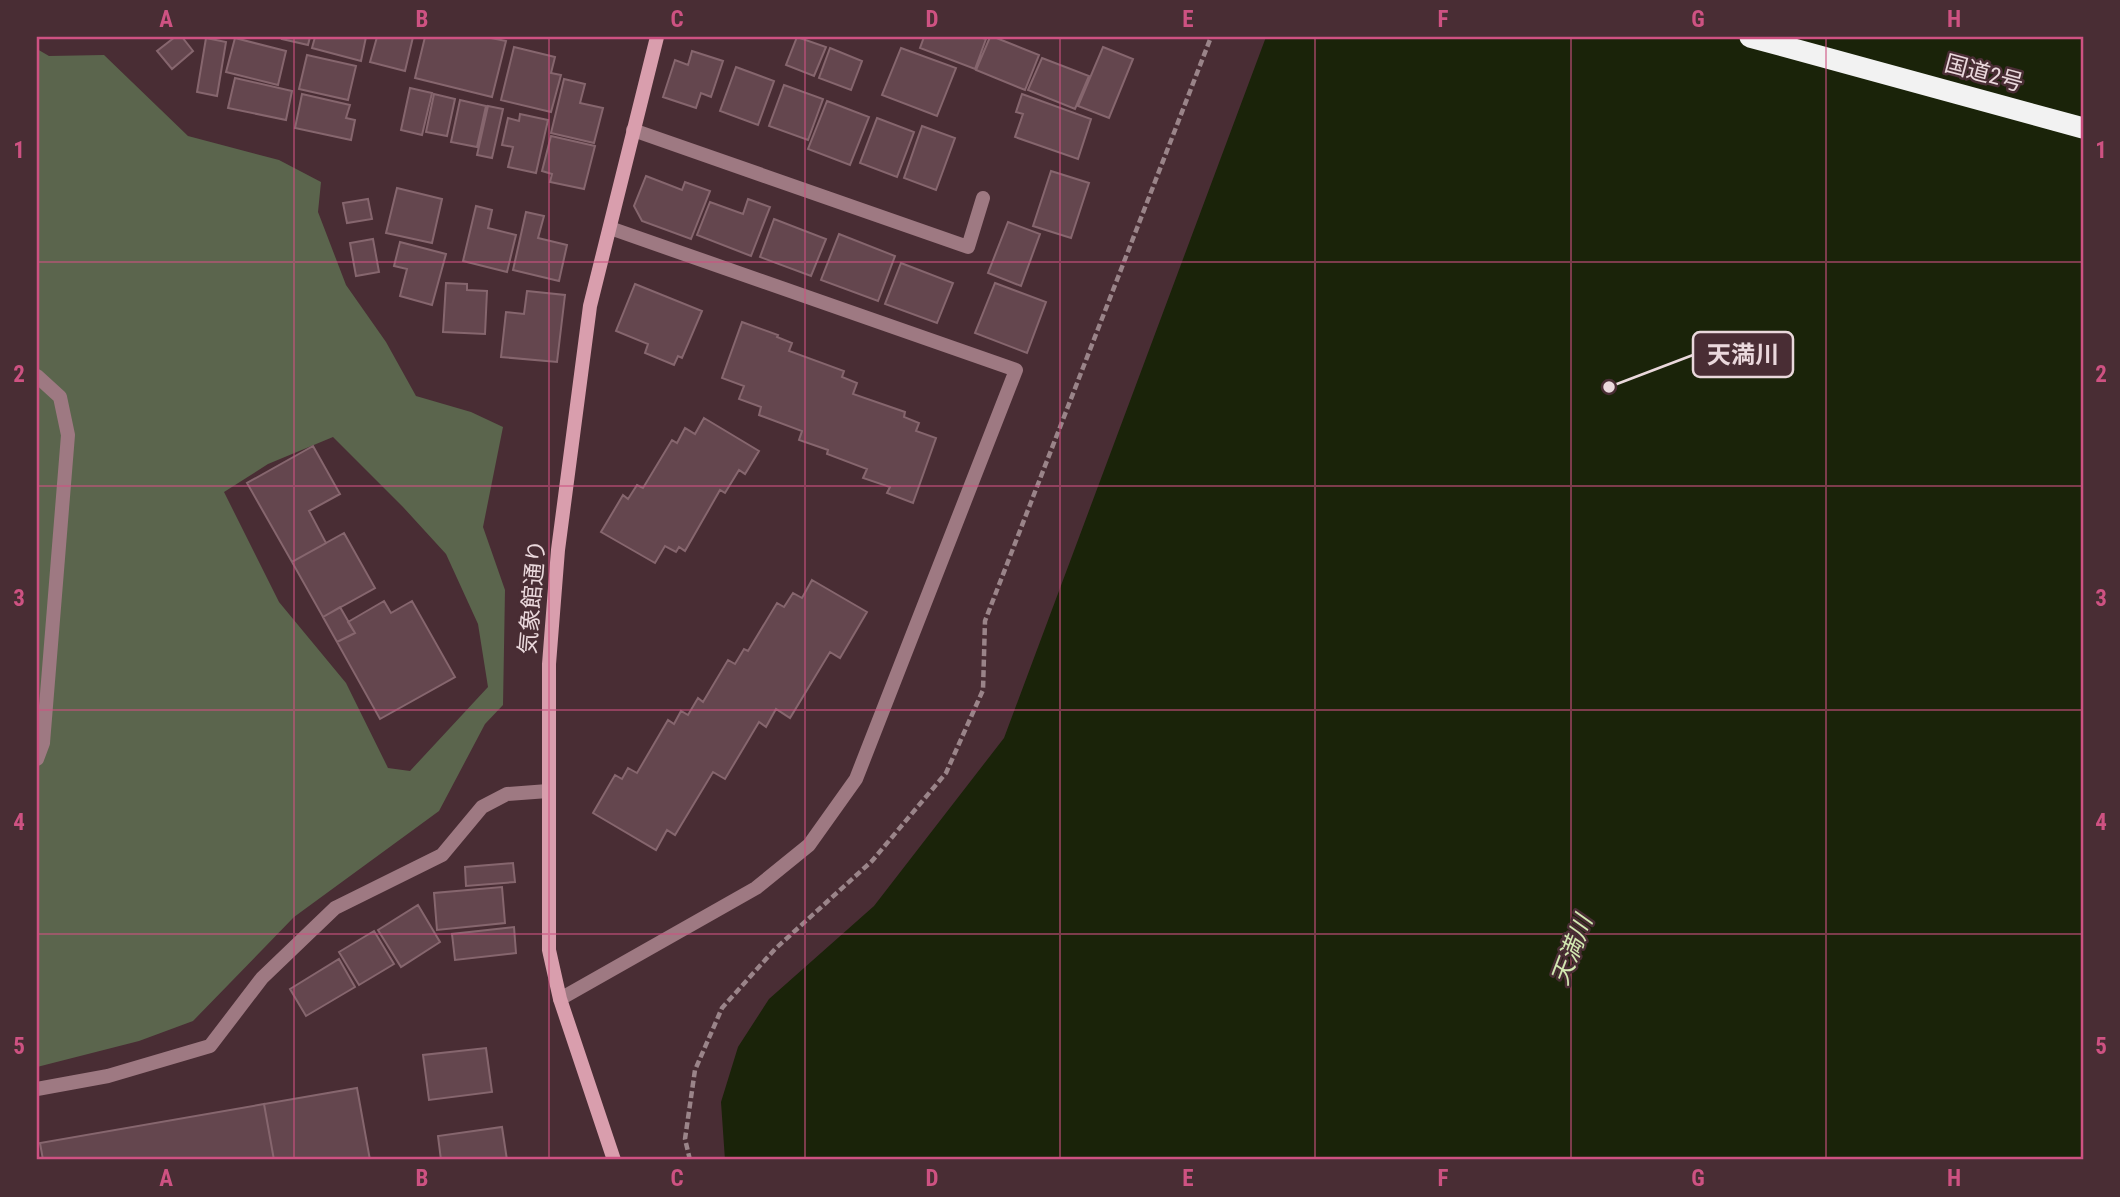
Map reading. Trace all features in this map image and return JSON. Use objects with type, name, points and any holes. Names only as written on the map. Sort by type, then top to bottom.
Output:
[{"type":"highway","name":"国道2号","points":[[1749,37],[2083,128]]},
{"type":"street","name":"気象館通り","points":[[614,1160],[560,999],[549,950],[548,664],[558,550],[590,306],[657,37]]},
{"type":"street","points":[[633,130],[968,247],[983,198]]},
{"type":"street","points":[[560,999],[756,888],[809,845],[856,779],[1017,370],[610,228]]},
{"type":"street","points":[[37,376],[60,397],[68,435],[43,743],[37,758]]},
{"type":"street","points":[[37,1089],[108,1076],[210,1046],[262,978],[335,908],[442,855],[482,807],[507,794],[548,791]]},
{"type":"path","points":[[690,1160],[685,1139],[695,1070],[722,1008],[775,948],[872,861],[946,773],[983,690],[985,621],[1211,37]]},
{"type":"shaded area","points":[[37,49],[49,56],[104,55],[188,136],[279,160],[321,182],[318,212],[346,285],[386,342],[416,396],[471,412],[503,427],[483,527],[505,590],[503,705],[485,724],[439,811],[294,917],[193,1021],[139,1041],[37,1067]],"holes":[[[333,437],[446,554],[478,624],[488,687],[410,771],[388,768],[346,683],[279,602],[224,492],[268,464]]]},
{"type":"water","name":"天満川","points":[[1266,37],[2083,37],[2083,1152],[2080,1160],[725,1160],[721,1102],[738,1047],[769,999],[874,906],[1004,738]]},
{"type":"building","points":[[175,37],[182,37],[193,51],[172,69],[157,51]]},
{"type":"building","points":[[310,37],[308,45],[282,39]]},
{"type":"building","points":[[315,37],[366,37],[361,61],[312,48]]},
{"type":"building","points":[[377,37],[413,37],[405,71],[370,62]]},
{"type":"building","points":[[425,37],[486,37],[506,41],[492,97],[415,78]]},
{"type":"building","points":[[797,37],[826,47],[814,76],[786,65]]},
{"type":"building","points":[[924,37],[986,39],[975,69],[920,48]]},
{"type":"building","points":[[990,37],[1039,55],[1025,90],[976,70]]},
{"type":"building","points":[[206,38],[226,42],[217,96],[197,92]]},
{"type":"building","points":[[235,38],[286,51],[278,85],[226,72]]},
{"type":"building","points":[[514,47],[555,57],[551,73],[561,75],[551,112],[501,100]]},
{"type":"building","points":[[1103,47],[1133,59],[1109,118],[1078,106]]},
{"type":"building","points":[[830,48],[862,61],[851,90],[819,78]]},
{"type":"building","points":[[901,48],[956,68],[937,116],[882,95]]},
{"type":"building","points":[[692,51],[723,61],[711,97],[701,93],[696,108],[663,97],[675,60],[688,65]]},
{"type":"building","points":[[307,55],[356,66],[348,100],[299,89]]},
{"type":"building","points":[[1042,58],[1089,76],[1075,109],[1028,90]]},
{"type":"building","points":[[736,67],[774,81],[758,125],[720,111]]},
{"type":"building","points":[[235,78],[292,91],[286,120],[228,108]]},
{"type":"building","points":[[564,79],[585,84],[580,103],[603,108],[594,143],[551,133]]},
{"type":"building","points":[[784,85],[823,99],[808,140],[769,126]]},
{"type":"building","points":[[410,88],[432,93],[422,135],[401,130]]},
{"type":"building","points":[[302,94],[350,105],[346,118],[355,120],[351,140],[295,128]]},
{"type":"building","points":[[434,94],[455,99],[447,136],[426,132]]},
{"type":"building","points":[[1022,94],[1091,119],[1078,159],[1015,137],[1023,114],[1016,112]]},
{"type":"building","points":[[460,100],[486,106],[477,147],[451,142]]},
{"type":"building","points":[[827,101],[869,117],[850,165],[808,149]]},
{"type":"building","points":[[488,106],[503,109],[492,158],[477,155]]},
{"type":"building","points":[[520,114],[548,120],[536,173],[508,167],[513,147],[502,145],[508,118],[519,121]]},
{"type":"building","points":[[877,118],[914,132],[897,177],[860,163]]},
{"type":"building","points":[[922,126],[955,138],[936,190],[904,178]]},
{"type":"building","points":[[551,136],[595,146],[584,189],[550,182],[552,174],[542,171]]},
{"type":"building","points":[[1051,171],[1089,183],[1071,238],[1033,226]]},
{"type":"building","points":[[646,176],[682,190],[685,182],[710,191],[691,239],[642,221],[634,206]]},
{"type":"building","points":[[397,188],[442,199],[432,243],[386,233]]},
{"type":"building","points":[[368,199],[372,219],[347,223],[343,203]]},
{"type":"building","points":[[748,199],[770,207],[751,256],[697,235],[710,202],[743,214]]},
{"type":"building","points":[[476,206],[492,210],[488,228],[516,235],[507,272],[463,261]]},
{"type":"building","points":[[526,212],[544,216],[538,238],[567,245],[559,281],[513,270]]},
{"type":"building","points":[[774,219],[826,239],[811,276],[760,257]]},
{"type":"building","points":[[1008,222],[1040,234],[1021,286],[988,273]]},
{"type":"building","points":[[839,234],[895,256],[878,301],[821,280]]},
{"type":"building","points":[[373,239],[379,272],[356,276],[350,243]]},
{"type":"building","points":[[400,242],[446,254],[432,305],[400,296],[407,269],[394,266]]},
{"type":"building","points":[[901,263],[953,283],[937,323],[885,304]]},
{"type":"building","points":[[446,283],[467,284],[467,290],[487,291],[485,334],[443,332]]},
{"type":"building","points":[[995,283],[1046,302],[1027,353],[975,333]]},
{"type":"building","points":[[635,284],[702,311],[682,358],[678,356],[674,365],[645,353],[648,344],[616,331]]},
{"type":"building","points":[[527,291],[565,295],[557,362],[501,357],[506,312],[524,314]]},
{"type":"building","points":[[742,322],[792,343],[789,351],[844,371],[842,377],[857,383],[853,394],[905,412],[904,417],[919,423],[916,431],[936,438],[913,503],[887,493],[890,487],[863,478],[867,469],[827,454],[828,450],[799,440],[802,431],[759,415],[761,407],[739,399],[744,386],[722,378]]},
{"type":"building","points":[[704,418],[759,451],[745,474],[739,470],[725,493],[720,490],[685,551],[679,547],[676,552],[665,546],[655,563],[601,532],[623,495],[628,499],[637,485],[643,488],[672,440],[677,443],[685,428],[695,434]]},
{"type":"building","points":[[313,446],[340,494],[309,511],[326,543],[292,562],[247,483]]},
{"type":"building","points":[[344,533],[375,588],[323,617],[292,562]]},
{"type":"building","points":[[812,580],[867,612],[840,658],[830,652],[790,718],[776,709],[766,727],[759,722],[725,779],[713,772],[675,835],[667,830],[656,850],[593,813],[615,775],[622,779],[628,768],[637,773],[668,720],[674,724],[681,711],[688,715],[698,698],[703,702],[728,660],[735,664],[744,649],[748,651],[777,603],[784,607],[793,593],[802,598]]},
{"type":"building","points":[[384,601],[391,613],[412,601],[455,677],[380,719],[337,642],[355,633],[348,622]]},
{"type":"building","points":[[340,607],[355,633],[337,642],[323,617]]},
{"type":"building","points":[[513,863],[515,882],[466,886],[465,867]]},
{"type":"building","points":[[502,887],[505,923],[437,930],[434,893]]},
{"type":"building","points":[[418,905],[440,942],[401,967],[378,930]]},
{"type":"building","points":[[514,927],[516,953],[455,960],[452,934]]},
{"type":"building","points":[[374,931],[394,964],[359,985],[339,952]]},
{"type":"building","points":[[339,959],[355,987],[306,1016],[290,989]]},
{"type":"building","points":[[486,1048],[492,1092],[429,1100],[423,1055]]},
{"type":"building","points":[[357,1088],[370,1160],[274,1160],[264,1104]]},
{"type":"building","points":[[264,1104],[274,1160],[43,1160],[40,1143]]},
{"type":"building","points":[[502,1127],[507,1160],[441,1160],[438,1136]]},
{"type":"place","name":"天満川","points":[[1609,387]]}]
